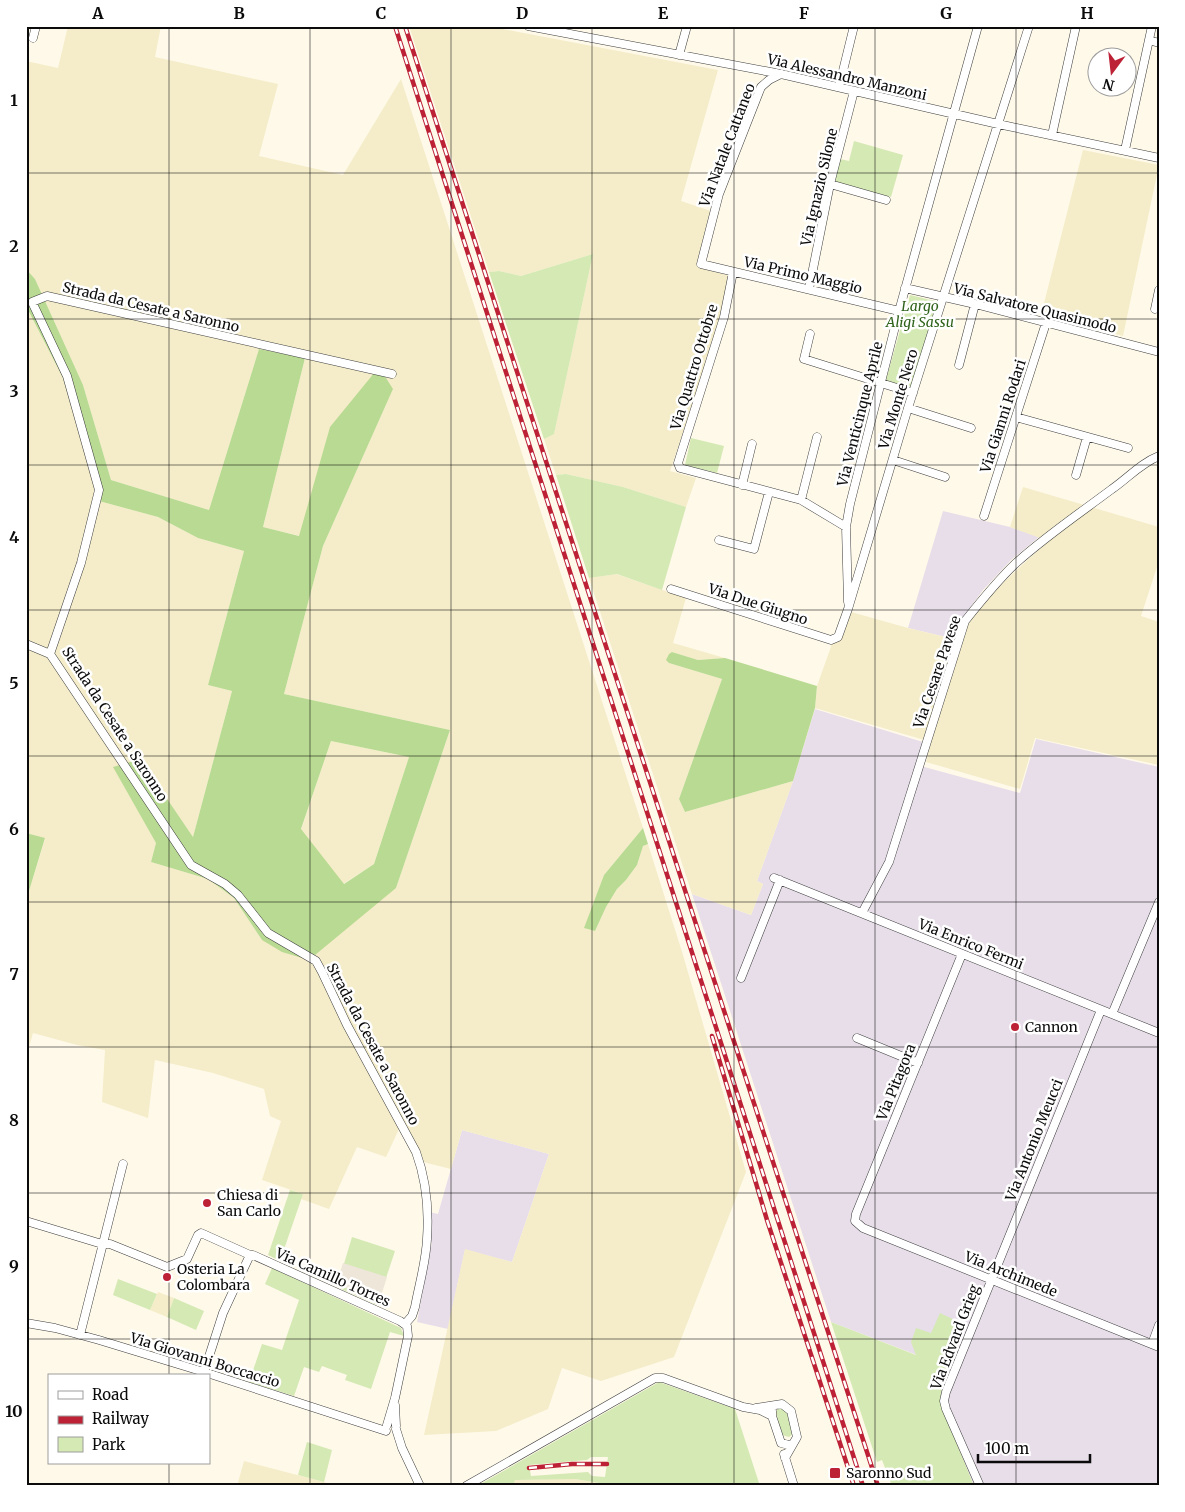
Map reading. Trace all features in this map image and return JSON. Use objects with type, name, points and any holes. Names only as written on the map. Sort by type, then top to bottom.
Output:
[{"type":"street","points":[[33,38],[36,26]]},
{"type":"street","name":"Via Alessandro Manzoni","points":[[528,26],[781,74],[998,124],[1159,158]]},
{"type":"street","points":[[679,55],[687,26]]},
{"type":"street","points":[[839,87],[854,26]]},
{"type":"street","name":"Via Venticinque Aprile","points":[[848,610],[846,527],[850,504],[905,288],[978,26]]},
{"type":"street","name":"Via Monte Nero","points":[[838,637],[848,610],[908,408],[1030,26]]},
{"type":"street","points":[[1052,135],[1076,26]]},
{"type":"street","points":[[1124,150],[1152,26]]},
{"type":"street","points":[[1148,40],[1159,43]]},
{"type":"street","name":"Via Natale Cattaneo","points":[[701,264],[719,194],[761,87],[769,80],[781,74]]},
{"type":"street","name":"Via Ignazio Silone","points":[[809,289],[830,184],[854,91]]},
{"type":"street","points":[[830,184],[886,200]]},
{"type":"street","name":"Via Primo Maggio","points":[[701,264],[899,311]]},
{"type":"street","name":"Via Quattro Ottobre","points":[[733,272],[724,317],[678,463],[680,468],[742,485]]},
{"type":"street","name":"Via Salvatore Quasimodo","points":[[905,288],[975,304],[1159,352]]},
{"type":"street","points":[[1155,308],[1159,290]]},
{"type":"street","name":"Strada da Cesate a Saronno","points":[[392,374],[47,296],[32,302],[67,376],[99,490],[81,563],[50,654],[191,865],[225,884],[238,895],[268,933],[312,958],[319,965],[347,1025],[416,1152],[424,1183],[427,1206],[427,1241],[415,1307],[412,1316],[405,1324]]},
{"type":"street","points":[[959,365],[975,304]]},
{"type":"street","name":"Via Gianni Rodari","points":[[984,516],[1046,323]]},
{"type":"street","points":[[810,334],[804,359],[913,393]]},
{"type":"street","points":[[908,408],[971,428]]},
{"type":"street","points":[[1016,418],[1128,448]]},
{"type":"street","points":[[801,500],[817,436]]},
{"type":"street","points":[[1076,475],[1087,437]]},
{"type":"street","points":[[752,444],[742,485],[801,500],[846,527]]},
{"type":"street","name":"Via Cesare Pavese","points":[[862,913],[889,862],[947,675],[966,621],[997,582],[1042,541],[1149,460],[1159,456]]},
{"type":"street","points":[[893,460],[944,477]]},
{"type":"street","points":[[720,540],[754,549],[768,492]]},
{"type":"street","name":"Via Due Giugno","points":[[670,589],[831,640],[838,637]]},
{"type":"street","points":[[26,644],[50,654]]},
{"type":"street","name":"Via Enrico Fermi","points":[[741,978],[777,879],[1159,1033]]},
{"type":"street","points":[[1112,1014],[1159,902]]},
{"type":"street","name":"Via Pitagora","points":[[855,1221],[856,1214],[962,954]]},
{"type":"street","name":"Via Antonio Meucci","points":[[991,1279],[1101,1010]]},
{"type":"street","points":[[857,1038],[918,1063]]},
{"type":"street","points":[[80,1335],[123,1164]]},
{"type":"street","points":[[26,1221],[102,1244]]},
{"type":"street","name":"Via Archimede","points":[[855,1221],[863,1228],[1155,1346]]},
{"type":"street","name":"Via Camillo Torres","points":[[102,1244],[110,1244],[167,1267],[187,1259],[198,1235],[201,1233],[405,1324]]},
{"type":"street","points":[[204,1372],[223,1313],[250,1255]]},
{"type":"street","name":"Via Edvard Grieg","points":[[980,1486],[944,1401],[948,1386],[991,1279]]},
{"type":"street","name":"Via Giovanni Boccaccio","points":[[26,1323],[55,1328],[204,1372],[374,1427],[387,1429],[391,1423],[396,1427]]},
{"type":"street","points":[[402,1448],[387,1429],[408,1336],[405,1324]]},
{"type":"street","points":[[1155,1346],[1159,1325]]},
{"type":"street","points":[[466,1486],[655,1378],[663,1378],[734,1403],[754,1408],[772,1416]]},
{"type":"street","points":[[395,1398],[396,1427],[402,1448],[420,1486]]},
{"type":"street","points":[[778,1404],[773,1408],[772,1416],[794,1486]]},
{"type":"street","points":[[754,1408],[778,1404],[786,1406],[791,1411],[798,1434],[785,1458]]},
{"type":"street","points":[[781,1443],[792,1444]]},
{"type":"shaded area","points":[[68,26],[161,26],[155,57],[278,84],[259,156],[343,175],[401,79],[643,828],[604,875],[585,928],[595,931],[617,889],[637,865],[643,846],[648,844],[683,955],[746,1172],[674,1357],[601,1381],[562,1368],[548,1409],[496,1431],[424,1435],[465,1249],[512,1262],[549,1154],[462,1130],[451,1169],[415,1160],[399,1129],[386,1157],[357,1147],[329,1209],[301,1199],[303,1194],[262,1180],[281,1121],[270,1116],[264,1089],[213,1073],[155,1060],[148,1118],[102,1102],[105,1050],[77,1045],[33,1033],[26,1058],[26,901],[45,839],[26,833],[26,306],[63,378],[99,501],[158,517],[198,538],[244,551],[208,685],[232,691],[193,837],[140,760],[114,767],[156,843],[151,862],[208,879],[234,898],[262,940],[396,888],[450,730],[284,694],[323,546],[393,389],[330,428],[300,536],[263,527],[305,358],[259,349],[209,510],[111,480],[83,385],[35,279],[26,269],[26,61],[58,68]]},
{"type":"shaded area","points":[[409,26],[487,26],[718,70],[681,201],[711,211],[696,265],[729,276],[721,318],[670,471],[696,478],[686,507],[623,487],[566,474],[556,475],[544,439],[554,433],[593,254],[521,276],[499,271],[489,272]]},
{"type":"shaded area","points":[[1083,150],[1159,165],[1123,336],[1041,315]]},
{"type":"shaded area","points":[[1023,487],[1159,527],[1159,561],[1141,616],[1159,622],[1159,765],[1035,738],[1020,789],[926,762],[931,742],[815,708],[817,686],[844,610],[962,641],[969,622],[989,596],[1048,541],[1010,527]]},
{"type":"shaded area","points":[[943,511],[1010,527],[1039,537],[1011,560],[983,590],[961,620],[954,639],[908,628]]},
{"type":"shaded area","points":[[616,574],[686,598],[673,643],[725,658],[698,660],[672,652],[669,663],[722,679],[679,799],[685,812],[793,781],[757,881],[763,884],[751,915],[692,894],[589,578]]},
{"type":"shaded area","points":[[815,709],[923,742],[917,765],[1020,793],[1036,739],[1159,767],[1159,1486],[974,1486],[940,1402],[942,1387],[953,1359],[945,1355],[931,1333],[917,1355],[831,1322],[692,894],[751,915],[763,884],[757,881],[793,781]]},
{"type":"shaded area","points":[[331,741],[409,757],[374,864],[343,884],[301,830]]},
{"type":"shaded area","points":[[462,1130],[549,1154],[512,1262],[465,1250],[448,1329],[417,1322],[432,1242],[423,1239],[425,1211],[438,1214]]},
{"type":"shaded area","points":[[343,1263],[387,1277],[380,1299],[336,1285]]},
{"type":"shaded area","points":[[158,1292],[174,1298],[167,1317],[150,1310]]},
{"type":"shaded area","points":[[244,1461],[324,1482],[336,1486],[237,1486]]},
{"type":"shaded area","points":[[575,1479],[617,1486],[513,1486],[515,1480]]},
{"type":"green space","points":[[854,141],[903,155],[891,197],[834,182],[840,159],[849,161]]},
{"type":"green space","points":[[593,254],[554,434],[544,439],[489,272],[499,271],[521,276]]},
{"type":"green space","points":[[26,269],[35,279],[83,385],[111,480],[209,510],[259,349],[305,358],[263,527],[299,536],[330,427],[379,367],[393,389],[323,546],[284,694],[450,730],[396,888],[309,960],[282,952],[262,940],[234,898],[208,879],[151,862],[156,843],[113,767],[140,759],[193,837],[232,691],[208,685],[244,551],[198,538],[158,517],[99,501],[63,378],[26,306]],"holes":[[[331,741],[409,757],[374,864],[344,884],[301,829]]]},
{"type":"green space","name":"Largo Aligi Sassu","points":[[910,295],[939,302],[912,389],[886,380]]},
{"type":"green space","points":[[691,438],[724,446],[717,473],[685,465]]},
{"type":"green space","points":[[566,474],[623,487],[686,507],[662,590],[617,574],[589,578],[556,475]]},
{"type":"green space","points":[[672,652],[698,660],[725,658],[817,686],[815,708],[793,781],[685,812],[679,799],[722,679],[669,663],[666,660]]},
{"type":"green space","points":[[643,828],[648,844],[643,846],[637,865],[617,889],[595,931],[584,928],[604,875]]},
{"type":"green space","points":[[26,833],[45,838],[26,901]]},
{"type":"green space","points":[[290,1190],[303,1194],[280,1261],[268,1255]]},
{"type":"green space","points":[[352,1237],[395,1251],[377,1305],[337,1287]]},
{"type":"green space","points":[[272,1268],[401,1328],[404,1336],[390,1332],[371,1389],[345,1380],[347,1375],[322,1366],[319,1372],[304,1367],[294,1396],[249,1382],[262,1344],[282,1350],[299,1300],[265,1284]]},
{"type":"green space","points":[[118,1279],[157,1294],[150,1310],[113,1295]]},
{"type":"green space","points":[[174,1298],[204,1311],[196,1330],[167,1317]]},
{"type":"green space","points":[[940,1313],[959,1322],[945,1355],[953,1359],[942,1387],[940,1402],[974,1486],[892,1486],[882,1460],[877,1462],[831,1322],[916,1355],[911,1342],[916,1328],[931,1333]]},
{"type":"green space","points":[[659,1382],[735,1409],[760,1486],[617,1486],[575,1479],[515,1480],[513,1486],[495,1484],[495,1486],[477,1486]],"holes":[[[591,1457],[608,1457],[605,1477],[592,1476],[588,1472],[531,1476],[529,1465],[587,1460]]]},
{"type":"green space","points":[[779,1407],[787,1409],[793,1434],[789,1437],[782,1435],[776,1412]]},
{"type":"green space","points":[[307,1442],[332,1450],[324,1482],[298,1475]]},
{"type":"railway","points":[[395,26],[863,1486]]},
{"type":"railway","points":[[405,26],[878,1486]]},
{"type":"railway","points":[[712,1036],[767,1220],[854,1486]]},
{"type":"railway","points":[[529,1468],[572,1464],[607,1464]]},
{"type":"place","name":"Cannon","points":[[1015,1027]]},
{"type":"place","name":"Chiesa di San Carlo","points":[[207,1203]]},
{"type":"place","name":"Osteria La Colombara","points":[[167,1277]]},
{"type":"place","name":"Saronno Sud","points":[[835,1473]]}]
